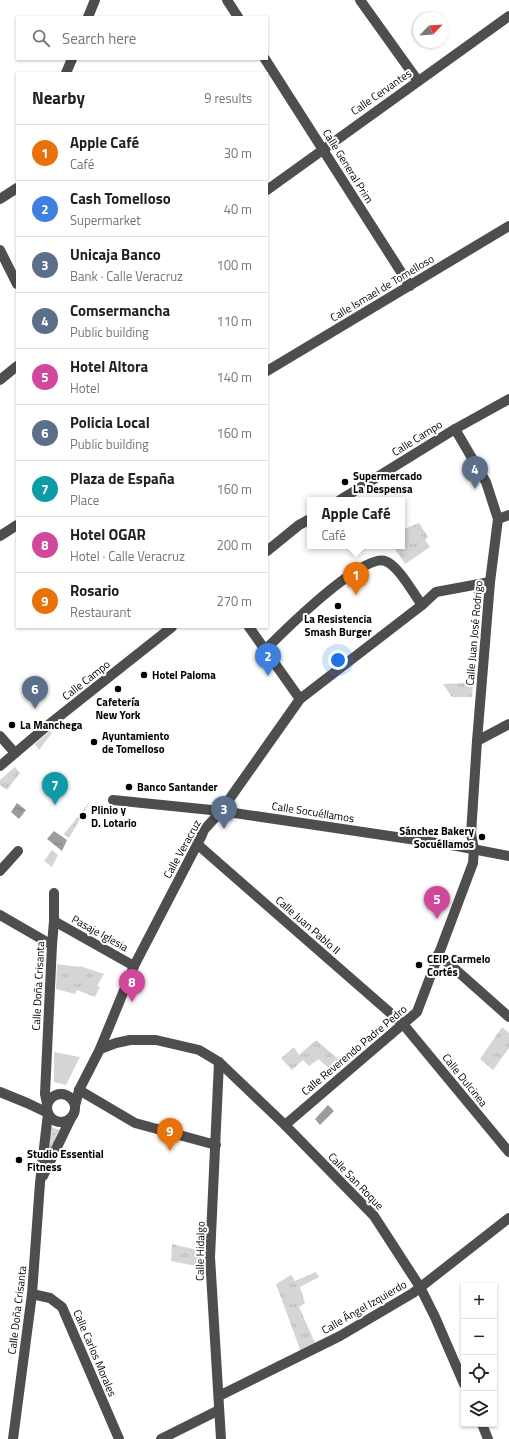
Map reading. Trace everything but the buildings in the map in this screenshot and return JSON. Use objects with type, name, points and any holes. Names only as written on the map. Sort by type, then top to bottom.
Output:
[{"type":"street","points":[[88,16],[95,0]]},
{"type":"street","points":[[227,0],[237,16]]},
{"type":"street","points":[[360,0],[418,81]]},
{"type":"street","name":"Calle Cervantes","points":[[268,189],[509,16]]},
{"type":"street","points":[[66,72],[72,60]]},
{"type":"street","name":"Calle General Prim","points":[[266,60],[410,286]]},
{"type":"street","points":[[0,199],[16,189]]},
{"type":"street","name":"Calle Ismael de Tomelloso","points":[[268,370],[509,226]]},
{"type":"street","points":[[0,250],[16,282]]},
{"type":"street","points":[[0,380],[16,367]]},
{"type":"street","name":"Calle Campo","points":[[345,497],[454,429],[509,399]]},
{"type":"street","name":"Calle Juan José Rodrigo","points":[[454,429],[486,482],[498,519],[490,582],[477,741],[471,834],[474,849]]},
{"type":"street","points":[[498,519],[509,515]]},
{"type":"street","points":[[268,551],[299,525],[307,521]]},
{"type":"street","points":[[0,536],[16,526]]},
{"type":"street","points":[[265,650],[311,606],[360,568],[377,560],[383,560],[394,566],[422,605]]},
{"type":"street","name":"Calle Veracruz","points":[[75,1106],[79,1090],[100,1049],[134,966],[204,830],[221,810],[300,699],[422,605],[436,592],[490,582]]},
{"type":"street","name":"Calle Campo","points":[[0,766],[47,726],[171,628]]},
{"type":"street","points":[[250,628],[300,699]]},
{"type":"street","points":[[477,741],[509,724]]},
{"type":"street","points":[[0,736],[15,753]]},
{"type":"street","name":"Calle Socuéllamos","points":[[113,800],[221,810],[474,849],[509,856]]},
{"type":"street","name":"Calle Juan Pablo II","points":[[197,844],[403,1024]]},
{"type":"street","name":"Calle Reverendo Padre Pedro","points":[[285,1125],[417,1012],[474,863],[474,849]]},
{"type":"street","points":[[0,871],[18,851]]},
{"type":"street","name":"Calle Doña Crisanta","points":[[13,1439],[32,1294],[47,1109],[45,1094],[54,921],[54,893]]},
{"type":"street","points":[[0,915],[52,945]]},
{"type":"street","name":"Pasaje Iglesia","points":[[54,921],[134,966]]},
{"type":"street","points":[[438,954],[509,1016]]},
{"type":"street","name":"Calle Dulcinea","points":[[403,1024],[509,1152]]},
{"type":"street","name":"Calle San Roque","points":[[100,1049],[130,1040],[156,1040],[199,1050],[220,1062],[285,1125],[374,1216],[420,1287],[435,1317],[461,1377]]},
{"type":"street","name":"Calle Hidalgo","points":[[220,1062],[210,1257],[221,1439]]},
{"type":"street","points":[[79,1090],[135,1123],[216,1145]]},
{"type":"street","points":[[0,1092],[47,1109]]},
{"type":"street","points":[[71,1118],[68,1121],[58,1122],[50,1118],[47,1109],[52,1097],[61,1094],[70,1097],[75,1106]]},
{"type":"street","name":"Calle Doña Crisanta","points":[[40,1183],[74,1114],[75,1106]]},
{"type":"street","name":"Calle Ángel Izquierdo","points":[[219,1396],[340,1336],[413,1293],[509,1218]]},
{"type":"street","name":"Calle Carlos Morales","points":[[32,1294],[50,1298],[62,1307],[119,1439]]},
{"type":"street","points":[[161,1439],[220,1410]]},
{"type":"street","points":[[483,1427],[488,1439]]},
{"type":"green space","points":[[419,523],[428,537],[425,540],[430,547],[405,564],[395,549],[405,549],[405,529]]},
{"type":"green space","points":[[443,684],[473,684],[472,697],[452,697]]},
{"type":"green space","points":[[50,731],[52,733],[39,750],[35,744]]},
{"type":"green space","points":[[15,767],[20,773],[7,790],[0,785],[0,780]]},
{"type":"green space","points":[[91,800],[69,838],[64,834]]},
{"type":"green space","points":[[52,850],[58,855],[52,867],[44,861]]},
{"type":"green space","points":[[57,964],[80,966],[104,974],[97,986],[100,987],[95,997],[77,990],[75,994],[56,989]]},
{"type":"green space","points":[[502,1027],[509,1033],[509,1048],[493,1070],[480,1059]]},
{"type":"green space","points":[[316,1040],[343,1063],[333,1072],[319,1059],[309,1066],[303,1060],[292,1070],[281,1058],[294,1047],[299,1055]]},
{"type":"green space","points":[[54,1052],[80,1057],[66,1085],[54,1082]]},
{"type":"green space","points":[[49,1126],[59,1130],[45,1164]]},
{"type":"green space","points":[[172,1244],[206,1252],[206,1268],[171,1261]]},
{"type":"green space","points":[[316,1272],[319,1277],[300,1287],[305,1303],[299,1307],[316,1345],[301,1352],[276,1284],[291,1275],[295,1281]]},
{"type":"water","points":[[17,803],[26,810],[19,819],[11,812]]},
{"type":"water","points":[[54,831],[67,840],[62,851],[47,839]]},
{"type":"water","points":[[328,1105],[334,1111],[320,1125],[315,1119]]},
{"type":"place","name":"Supermercado La Despensa","points":[[345,482]]},
{"type":"place","name":"Comsermancha","points":[[475,489]]},
{"type":"place","name":"Apple Café","points":[[356,595]]},
{"type":"place","name":"La Resistencia Smash Burger","points":[[338,606]]},
{"type":"place","name":"Hotel Paloma","points":[[144,675]]},
{"type":"place","name":"Cash Tomelloso","points":[[268,676]]},
{"type":"place","name":"Cafetería New York","points":[[118,689]]},
{"type":"place","name":"Policia Local","points":[[35,709]]},
{"type":"place","name":"La Manchega","points":[[12,725]]},
{"type":"place","name":"Ayuntamiento de Tomelloso","points":[[94,742]]},
{"type":"place","name":"Banco Santander","points":[[129,787]]},
{"type":"place","name":"Plaza de España","points":[[55,805]]},
{"type":"place","name":"Plinio y D. Lotario","points":[[83,816]]},
{"type":"place","name":"Unicaja Banco","points":[[224,829]]},
{"type":"place","name":"Sánchez Bakery Socuéllamos","points":[[482,837]]},
{"type":"place","name":"Hotel Altora","points":[[437,919]]},
{"type":"place","name":"CEIP Carmelo Cortés","points":[[419,965]]},
{"type":"place","name":"Hotel OGAR","points":[[132,1002]]},
{"type":"place","name":"Rosario","points":[[170,1151]]},
{"type":"place","name":"Studio Essential Fitness","points":[[19,1160]]}]
